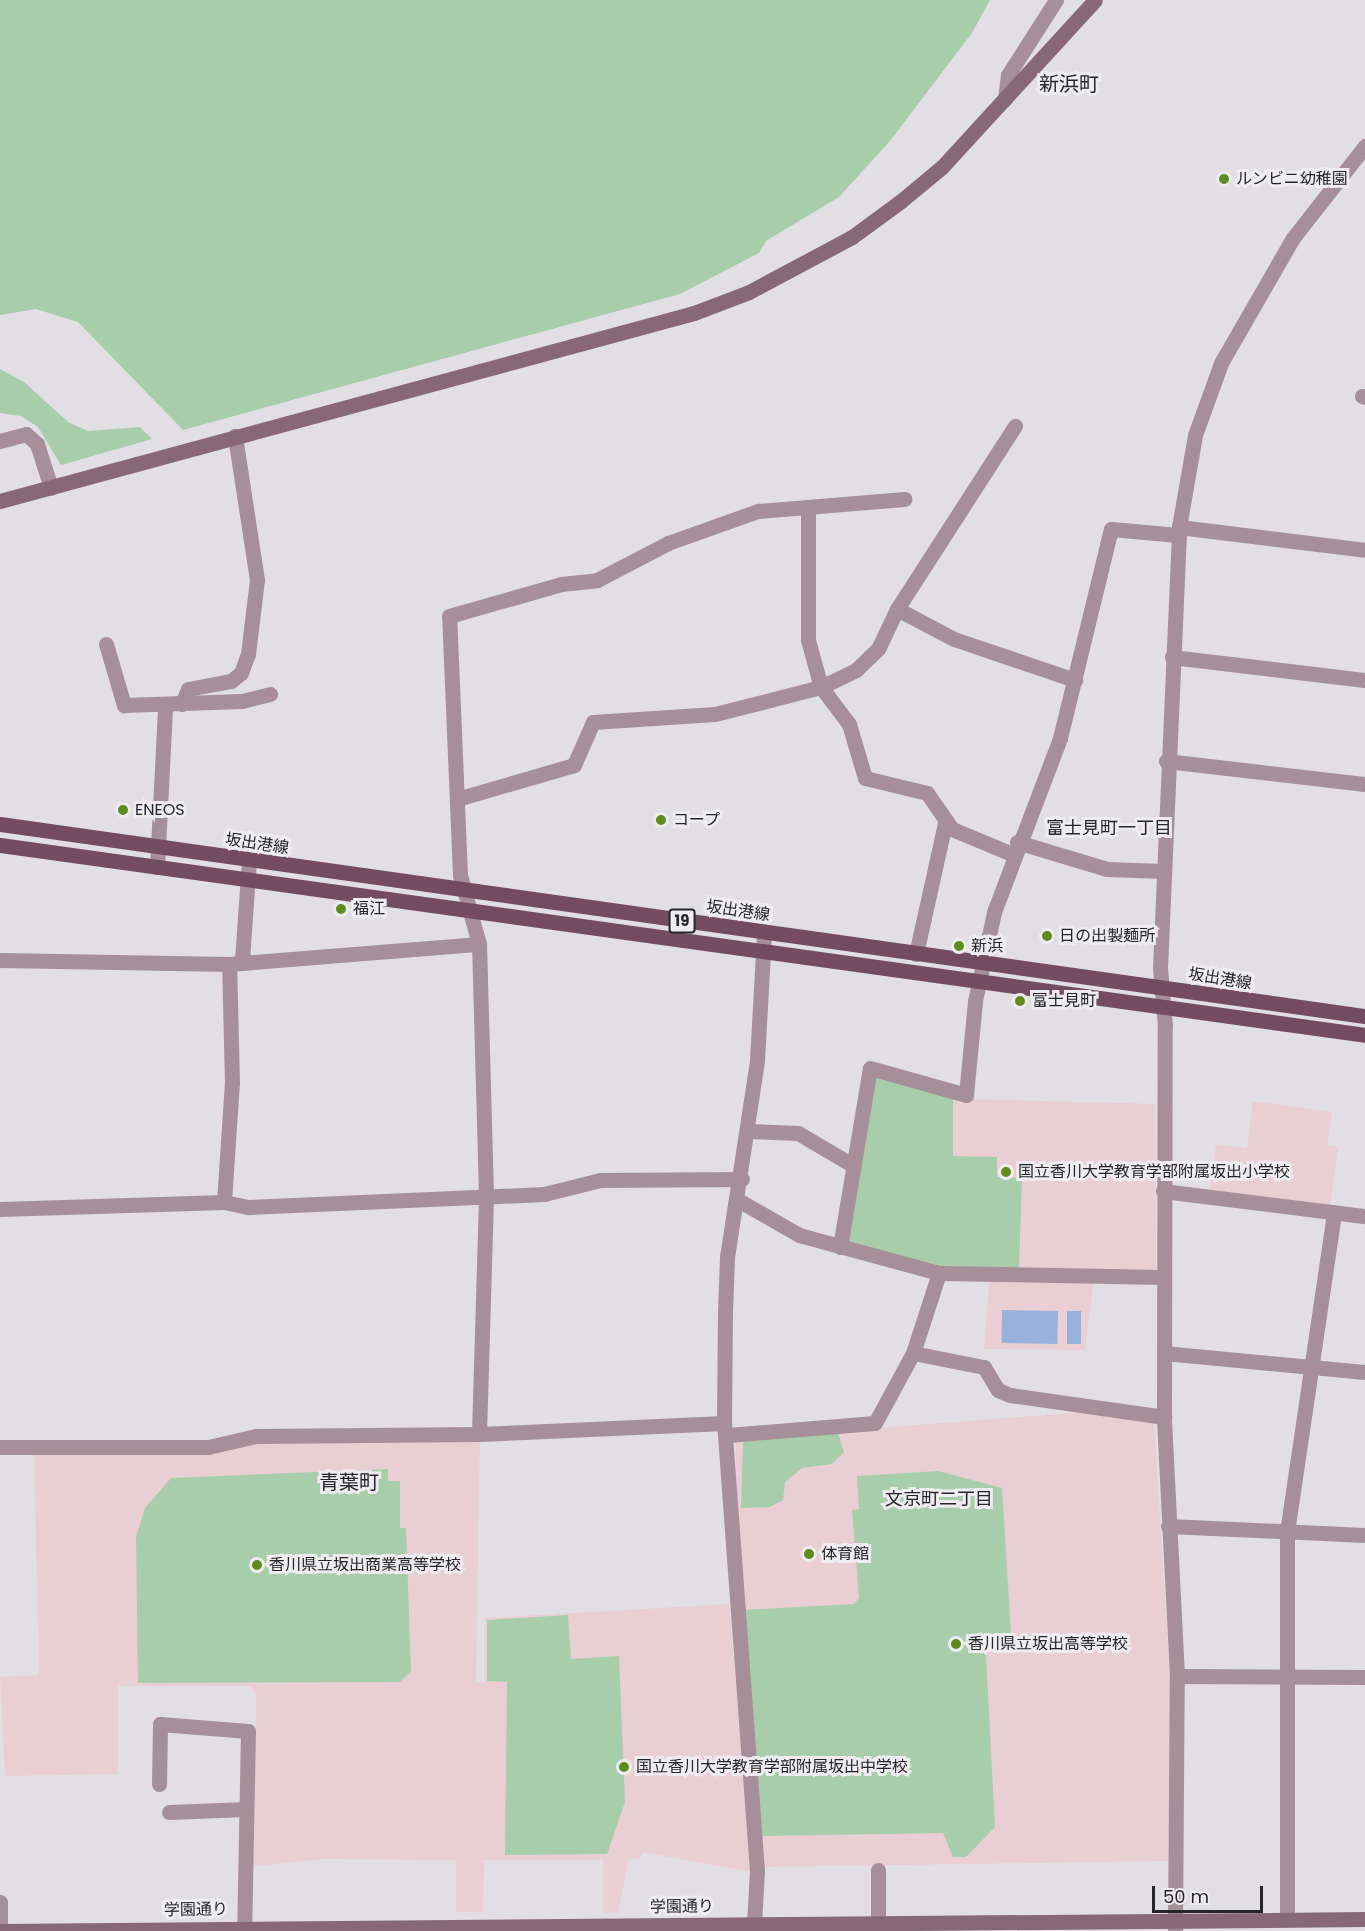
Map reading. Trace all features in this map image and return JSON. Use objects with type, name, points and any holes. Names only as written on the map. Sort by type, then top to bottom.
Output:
[{"type":"main road","name":"坂出港線","points":[[0,824],[916,954],[1161,981],[1365,1016]]},
{"type":"main road","name":"19","points":[[0,845],[1365,1035]]},
{"type":"street","points":[[1005,99],[1008,75],[1056,0]]},
{"type":"street","points":[[0,501],[682,316],[749,292],[852,237],[901,201],[1005,99],[1095,0]]},
{"type":"street","points":[[1175,1926],[1177,1676],[1164,1417],[1162,1277],[1164,1008],[1161,981],[1166,761],[1178,531],[1195,435],[1221,363],[1293,238],[1365,146]]},
{"type":"street","points":[[457,799],[574,765],[593,722],[715,714],[821,687],[870,661],[897,609],[1015,426]]},
{"type":"street","points":[[0,441],[26,434],[37,444],[51,488]]},
{"type":"street","points":[[182,704],[188,689],[236,677],[248,654],[257,580],[236,436]]},
{"type":"street","points":[[479,1434],[486,1194],[479,944],[474,912],[462,890],[449,616],[561,584],[597,580],[668,543],[758,511],[905,499]]},
{"type":"street","points":[[808,508],[808,640],[821,687],[849,724],[865,778],[927,793],[945,823],[976,843],[1015,848],[1107,869],[1163,871]]},
{"type":"street","points":[[840,1247],[870,1068],[966,1095],[983,963],[1015,848],[1060,738],[1111,529],[1178,531],[1365,550]]},
{"type":"street","points":[[897,609],[954,639],[1075,680]]},
{"type":"street","points":[[106,644],[124,705],[165,707],[257,699],[270,693]]},
{"type":"street","points":[[1172,657],[1365,680]]},
{"type":"street","points":[[158,867],[165,707]]},
{"type":"street","points":[[1166,761],[1365,784]]},
{"type":"street","points":[[916,954],[945,823]]},
{"type":"street","points":[[224,1202],[232,1083],[236,962],[249,861]]},
{"type":"street","points":[[754,1924],[757,1871],[726,1429],[727,1257],[749,1131],[764,933]]},
{"type":"street","points":[[0,960],[236,962],[381,955],[479,944]]},
{"type":"street","points":[[749,1131],[798,1134],[854,1166]]},
{"type":"street","points":[[0,1209],[224,1202],[248,1207],[486,1194],[544,1194],[600,1180],[742,1179]]},
{"type":"street","points":[[1163,1191],[1365,1216]]},
{"type":"street","points":[[738,1200],[770,1223],[840,1247],[939,1273],[1162,1277]]},
{"type":"street","points":[[1287,1919],[1287,1532],[1334,1212]]},
{"type":"street","points":[[0,1447],[208,1447],[256,1436],[726,1429],[875,1423],[913,1353],[939,1273]]},
{"type":"street","points":[[913,1353],[984,1367],[998,1390],[1010,1395],[1164,1417]]},
{"type":"street","points":[[1164,1353],[1365,1372]]},
{"type":"street","points":[[1168,1526],[1365,1535]]},
{"type":"street","points":[[1177,1676],[1365,1677]]},
{"type":"street","points":[[159,1784],[160,1724],[248,1731],[244,1929]]},
{"type":"street","points":[[170,1812],[246,1809]]},
{"type":"street","points":[[878,1869],[878,1923]]},
{"type":"street","points":[[0,1902],[0,1931]]},
{"type":"street","name":"学園通り","points":[[0,1931],[691,1928],[754,1924],[878,1923],[1175,1926],[1287,1919],[1365,1919]]},
{"type":"shaded area","name":"国立香川大学教育学部附属坂出小学校","points":[[873,1076],[969,1099],[1155,1104],[1156,1269],[1095,1271],[1085,1350],[984,1349],[990,1270]]},
{"type":"shaded area","points":[[1253,1101],[1332,1112],[1327,1145],[1338,1147],[1330,1207],[1210,1190],[1216,1144],[1247,1148]]},
{"type":"shaded area","name":"香川県立坂出高等学校","points":[[1084,1412],[1154,1421],[1170,1678],[1168,1861],[761,1867],[735,1520],[736,1439]]},
{"type":"shaded area","name":"香川県立坂出商業高等学校","points":[[480,1439],[476,1683],[485,1682],[485,1618],[729,1604],[752,1872],[642,1852],[641,1858],[629,1859],[618,1913],[603,1913],[603,1860],[484,1860],[483,1912],[456,1912],[456,1860],[324,1859],[254,1866],[256,1694],[250,1686],[118,1686],[118,1774],[5,1776],[0,1677],[39,1675],[34,1454],[200,1453],[257,1441]]},
{"type":"green space","points":[[0,0],[990,0],[972,33],[890,141],[839,197],[766,241],[759,253],[680,294],[183,430],[78,322],[36,309],[0,315]]},
{"type":"green space","points":[[0,369],[24,382],[68,422],[88,431],[140,427],[152,439],[61,465],[38,427],[21,416],[0,413]]},
{"type":"green space","points":[[873,1076],[953,1095],[953,1156],[997,1157],[997,1177],[1022,1178],[1019,1270],[939,1269],[848,1244]]},
{"type":"green space","points":[[838,1433],[844,1452],[832,1464],[802,1468],[785,1482],[783,1500],[770,1507],[741,1508],[743,1441]]},
{"type":"green space","points":[[388,1469],[388,1481],[400,1481],[400,1528],[406,1528],[411,1671],[400,1682],[138,1683],[136,1537],[145,1508],[171,1478]]},
{"type":"green space","points":[[938,1471],[1002,1488],[1011,1634],[985,1636],[995,1827],[966,1857],[953,1857],[943,1833],[759,1836],[742,1610],[854,1604],[859,1598],[852,1510],[859,1509],[857,1476]]},
{"type":"green space","points":[[568,1615],[571,1659],[619,1656],[625,1802],[607,1854],[505,1855],[507,1682],[487,1681],[487,1620]]},
{"type":"water","points":[[1002,1310],[1058,1311],[1057,1344],[1001,1343]]},
{"type":"water","points":[[1067,1311],[1081,1311],[1081,1344],[1067,1344]]},
{"type":"place","name":"ルンビニ幼稚園","points":[[1224,179]]},
{"type":"place","name":"ENEOS","points":[[123,810]]},
{"type":"place","name":"コープ","points":[[661,820]]},
{"type":"place","name":"福江","points":[[341,909]]},
{"type":"place","name":"日の出製麺所","points":[[1047,936]]},
{"type":"place","name":"新浜","points":[[959,946]]},
{"type":"place","name":"富士見町","points":[[1020,1001]]},
{"type":"place","name":"国立香川大学教育学部附属坂出小学校","points":[[1006,1172]]},
{"type":"place","name":"体育館","points":[[809,1554]]},
{"type":"place","name":"香川県立坂出商業高等学校","points":[[257,1565]]},
{"type":"place","name":"香川県立坂出高等学校","points":[[956,1644]]},
{"type":"place","name":"国立香川大学教育学部附属坂出中学校","points":[[624,1767]]},
{"type":"district","name":"新浜町","points":[[1069,84]]},
{"type":"district","name":"富士見町一丁目","points":[[1109,828]]},
{"type":"district","name":"青葉町","points":[[349,1482]]},
{"type":"district","name":"文京町二丁目","points":[[939,1499]]}]
